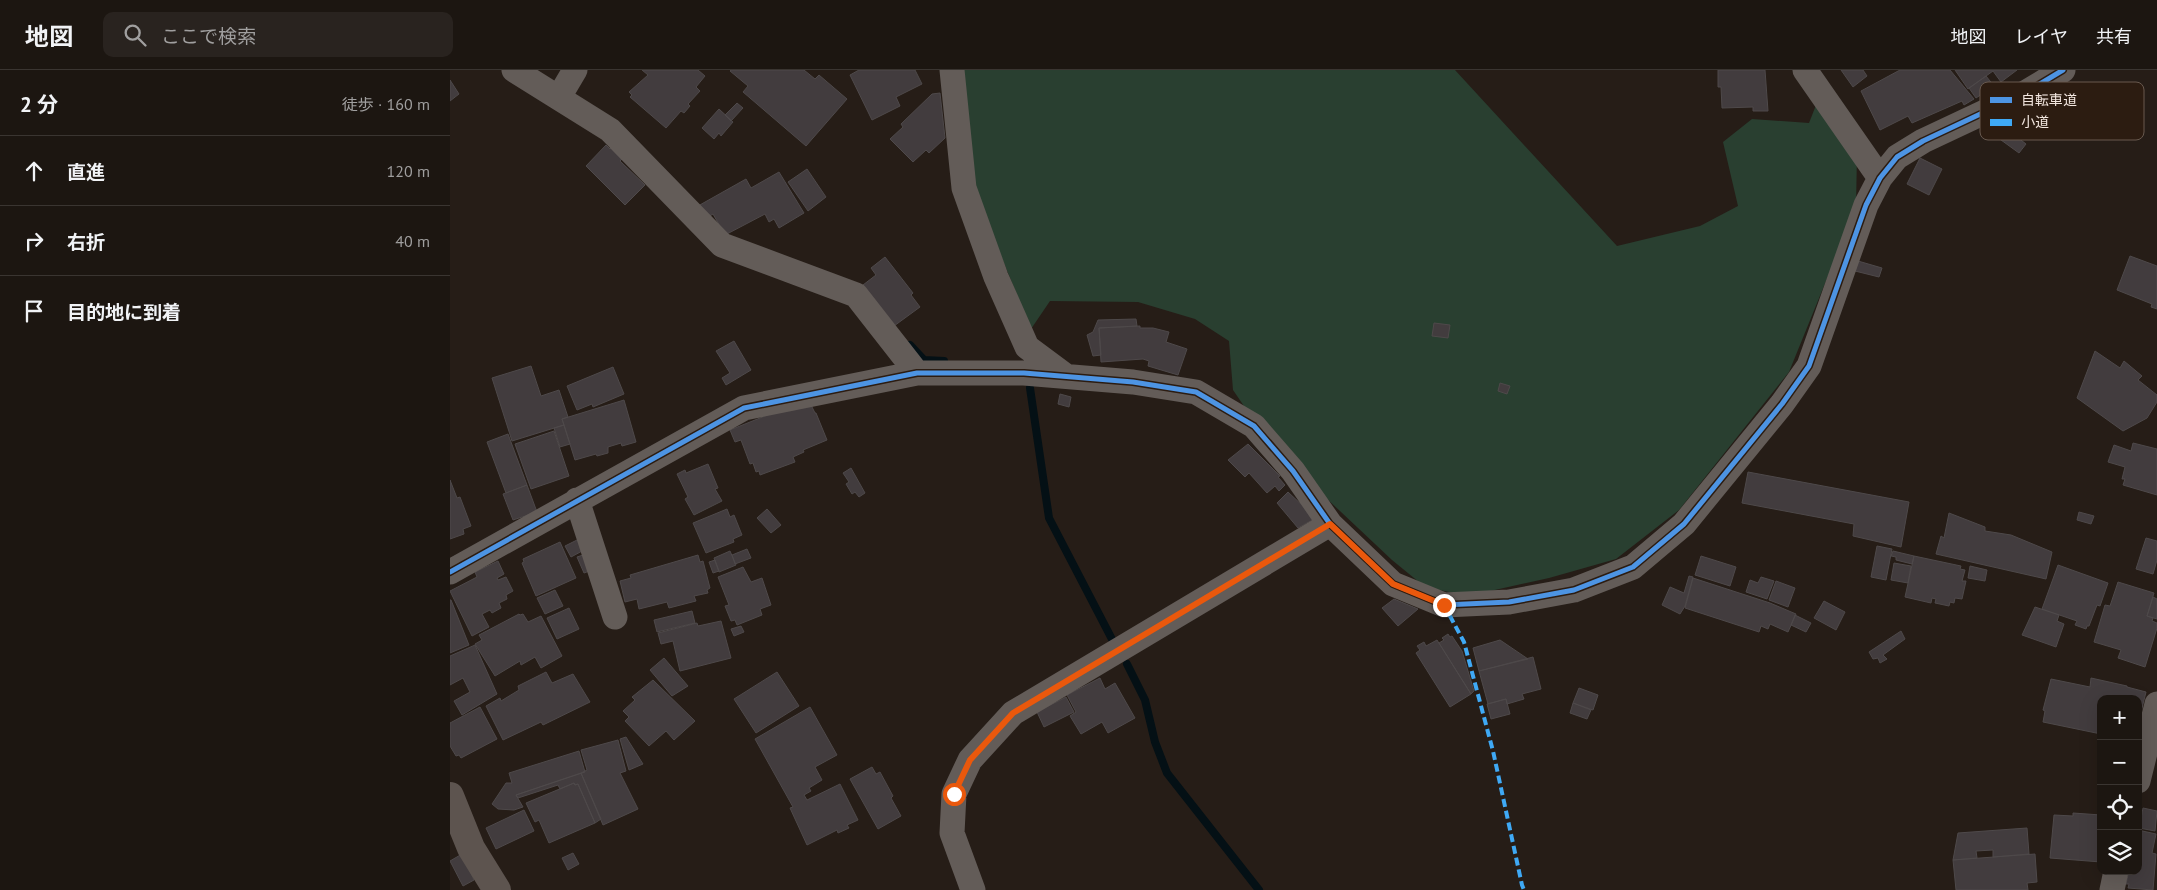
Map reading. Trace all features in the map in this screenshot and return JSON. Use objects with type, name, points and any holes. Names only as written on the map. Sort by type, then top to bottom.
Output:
[{"type":"street","points":[[514,70],[610,130],[722,245],[856,295],[917,374]]},
{"type":"street","points":[[559,97],[575,70]]},
{"type":"street","points":[[952,70],[964,188],[996,278],[1027,347],[1066,376]]},
{"type":"street","points":[[1805,70],[1880,178]]},
{"type":"street","points":[[2044,82],[2063,70]]},
{"type":"street","points":[[450,572],[744,408],[917,374],[1024,373],[1133,382],[1196,392],[1254,426],[1293,471],[1330,524],[1393,584],[1444,605],[1509,602],[1574,590],[1633,567],[1684,524],[1782,404],[1808,366],[1866,205],[1880,178],[1898,157],[1923,141],[1980,114]]},
{"type":"street","points":[[577,500],[615,617]]},
{"type":"street","points":[[973,890],[952,833],[954,794],[970,760],[1013,713],[1330,524]]},
{"type":"street","points":[[2142,765],[2157,704]]},
{"type":"street","points":[[450,796],[471,848],[497,890]]},
{"type":"street","points":[[2112,890],[2115,875]]},
{"type":"green space","points":[[960,70],[1455,70],[1617,246],[1700,226],[1738,206],[1723,142],[1752,119],[1809,123],[1818,100],[1857,153],[1856,207],[1789,372],[1679,510],[1616,559],[1549,578],[1468,596],[1425,587],[1392,560],[1272,447],[1233,390],[1229,341],[1195,319],[1138,302],[1050,301],[1031,329],[972,185]]},
{"type":"building","points":[[642,70],[698,70],[705,76],[696,87],[700,91],[688,104],[690,106],[684,113],[681,111],[666,128],[630,97],[632,95],[629,92],[648,75]]},
{"type":"building","points":[[731,70],[804,70],[815,79],[819,75],[847,99],[806,146],[743,92],[748,86]]},
{"type":"building","points":[[859,70],[915,70],[922,84],[896,97],[900,106],[872,120],[850,75]]},
{"type":"building","points":[[1718,70],[1765,70],[1768,111],[1753,111],[1753,107],[1722,108],[1721,87],[1718,87]]},
{"type":"building","points":[[1841,70],[1863,70],[1867,76],[1853,87]]},
{"type":"building","points":[[1900,70],[1950,70],[1974,99],[1964,105],[1962,101],[1912,123],[1908,116],[1880,130],[1861,91]]},
{"type":"building","points":[[1955,70],[2017,70],[2001,82],[1993,71],[1968,89]]},
{"type":"building","points":[[1986,76],[1991,82],[1980,82],[1980,95],[1976,98],[1969,88]]},
{"type":"building","points":[[450,80],[459,94],[450,101]]},
{"type":"building","points":[[940,93],[945,138],[929,153],[926,150],[913,162],[890,139],[903,127],[901,124],[932,94]]},
{"type":"building","points":[[737,103],[743,108],[731,121],[725,115]]},
{"type":"building","points":[[719,109],[733,122],[721,136],[719,133],[714,139],[702,128]]},
{"type":"building","points":[[2001,140],[2021,140],[2026,144],[2019,153]]},
{"type":"building","points":[[606,145],[610,149],[614,145],[625,156],[620,161],[645,185],[625,205],[586,166]]},
{"type":"building","points":[[1920,158],[1942,169],[1929,195],[1907,184]]},
{"type":"building","points":[[807,169],[826,197],[808,211],[788,182]]},
{"type":"building","points":[[779,172],[804,213],[779,228],[774,219],[769,222],[765,214],[725,235],[713,214],[705,219],[698,206],[746,179],[751,188]]},
{"type":"building","points":[[2130,256],[2157,266],[2157,309],[2151,307],[2152,304],[2117,290]]},
{"type":"building","points":[[885,257],[913,293],[911,295],[920,307],[894,326],[863,285],[876,275],[871,268]]},
{"type":"building","points":[[1858,261],[1882,268],[1879,277],[1855,271]]},
{"type":"building","points":[[1136,319],[1137,326],[1099,328],[1101,355],[1093,356],[1087,335],[1093,332],[1098,320]]},
{"type":"building","points":[[1434,323],[1450,325],[1448,338],[1432,336]]},
{"type":"building","points":[[1140,326],[1140,328],[1153,328],[1169,332],[1166,342],[1187,349],[1178,375],[1148,366],[1149,361],[1143,359],[1101,362],[1099,328]]},
{"type":"building","points":[[734,341],[751,370],[726,385],[722,378],[730,373],[716,351]]},
{"type":"building","points":[[2095,351],[2120,368],[2124,361],[2142,376],[2138,380],[2157,395],[2157,402],[2147,418],[2123,431],[2077,398]]},
{"type":"building","points":[[531,366],[541,396],[559,390],[568,417],[562,419],[564,425],[512,441],[492,378]]},
{"type":"building","points":[[613,367],[624,394],[593,407],[592,404],[577,410],[567,386]]},
{"type":"building","points":[[1500,383],[1510,386],[1507,394],[1498,391]]},
{"type":"building","points":[[1060,394],[1071,397],[1069,407],[1058,404]]},
{"type":"building","points":[[624,400],[636,442],[622,446],[621,443],[608,447],[608,453],[597,456],[596,454],[575,460],[562,419]]},
{"type":"building","points":[[811,405],[827,440],[803,450],[804,452],[793,457],[795,462],[760,475],[759,471],[756,472],[753,463],[750,464],[741,440],[735,442],[730,430],[770,414]]},
{"type":"building","points":[[564,425],[570,444],[560,447],[554,428]]},
{"type":"building","points":[[554,431],[569,476],[531,489],[515,444]]},
{"type":"building","points":[[508,434],[527,485],[506,493],[487,442]]},
{"type":"building","points":[[2133,443],[2157,449],[2157,495],[2123,485],[2125,479],[2122,479],[2125,467],[2108,462],[2114,445],[2131,451]]},
{"type":"building","points":[[1248,444],[1280,476],[1278,477],[1285,485],[1279,491],[1275,486],[1267,493],[1249,473],[1245,477],[1228,460]]},
{"type":"building","points":[[708,464],[718,488],[715,489],[722,501],[694,515],[685,499],[688,497],[677,474],[685,470],[686,473]]},
{"type":"building","points":[[851,468],[865,493],[859,497],[855,492],[852,494],[846,484],[849,482],[843,473]]},
{"type":"building","points":[[1748,472],[1909,502],[1901,547],[1853,536],[1854,524],[1742,503]]},
{"type":"building","points":[[450,480],[457,498],[460,497],[471,526],[463,529],[464,534],[450,539]]},
{"type":"building","points":[[527,485],[537,512],[513,520],[503,494]]},
{"type":"building","points":[[1288,492],[1303,506],[1312,520],[1298,528],[1277,503]]},
{"type":"building","points":[[727,509],[730,517],[734,515],[742,535],[733,539],[734,542],[706,553],[693,523]]},
{"type":"building","points":[[767,509],[781,525],[771,533],[757,518]]},
{"type":"building","points":[[2079,512],[2094,516],[2091,524],[2077,520]]},
{"type":"building","points":[[1949,513],[1985,527],[1985,531],[2011,535],[2052,552],[2046,579],[1936,554],[1941,536],[1944,538]]},
{"type":"building","points":[[2146,538],[2157,541],[2157,560],[2153,574],[2136,569]]},
{"type":"building","points":[[579,539],[584,550],[571,557],[565,546]]},
{"type":"building","points":[[560,542],[576,578],[536,596],[522,563],[524,562],[523,559]]},
{"type":"building","points":[[1877,546],[1892,549],[1886,580],[1871,577]]},
{"type":"building","points":[[747,549],[751,558],[735,564],[732,555]]},
{"type":"building","points":[[730,551],[736,565],[719,572],[714,558]]},
{"type":"building","points":[[1893,551],[1914,556],[1912,564],[1896,560],[1896,557],[1891,556]]},
{"type":"building","points":[[586,554],[592,570],[584,573],[577,557]]},
{"type":"building","points":[[698,555],[700,562],[703,561],[710,588],[707,590],[708,593],[694,596],[696,601],[669,608],[667,602],[639,609],[637,599],[625,602],[620,581],[631,578],[630,575]]},
{"type":"building","points":[[1701,556],[1736,567],[1730,586],[1695,575]]},
{"type":"building","points":[[1914,556],[1961,566],[1960,569],[1965,570],[1962,581],[1966,581],[1962,599],[1955,598],[1954,603],[1950,602],[1949,606],[1935,603],[1936,599],[1932,598],[1931,603],[1905,597]]},
{"type":"building","points":[[715,560],[719,571],[713,573],[709,562]]},
{"type":"building","points":[[498,561],[504,574],[497,578],[498,580],[506,577],[513,591],[506,595],[507,599],[499,603],[501,608],[492,613],[490,610],[482,614],[489,627],[472,636],[450,591],[477,577],[475,572]]},
{"type":"building","points":[[1894,563],[1911,566],[1908,583],[1891,580]]},
{"type":"building","points":[[2058,565],[2108,583],[2100,606],[2097,605],[2086,629],[2075,625],[2077,621],[2042,609]]},
{"type":"building","points":[[1970,566],[1987,570],[1985,581],[1968,578]]},
{"type":"building","points":[[743,567],[751,582],[762,578],[771,605],[760,609],[762,615],[737,625],[735,620],[731,621],[725,606],[729,605],[718,577]]},
{"type":"building","points":[[1689,576],[1693,577],[1685,606],[1680,614],[1662,605],[1670,587],[1684,593]]},
{"type":"building","points":[[1761,577],[1774,581],[1767,599],[1746,592],[1750,580],[1758,583]]},
{"type":"building","points":[[1693,578],[1770,603],[1796,614],[1788,632],[1770,624],[1768,629],[1761,626],[1759,632],[1685,608]]},
{"type":"building","points":[[1776,581],[1795,588],[1788,607],[1769,600]]},
{"type":"building","points":[[2118,582],[2154,593],[2147,616],[2153,618],[2152,621],[2157,623],[2157,628],[2145,667],[2118,658],[2121,650],[2094,642],[2105,605],[2110,606]]},
{"type":"building","points":[[555,590],[563,606],[545,614],[537,598]]},
{"type":"building","points":[[2153,597],[2157,599],[2157,619],[2147,616]]},
{"type":"building","points":[[1394,599],[1418,609],[1398,626],[1382,608]]},
{"type":"building","points":[[450,600],[469,645],[450,653]]},
{"type":"building","points":[[1824,601],[1845,612],[1836,630],[1814,618]]},
{"type":"building","points":[[2035,607],[2059,615],[2057,621],[2064,624],[2056,647],[2022,635]]},
{"type":"building","points":[[569,608],[579,629],[557,639],[547,618]]},
{"type":"building","points":[[692,611],[695,623],[657,632],[654,620]]},
{"type":"building","points":[[519,614],[523,614],[528,622],[541,616],[562,656],[541,668],[535,657],[521,665],[520,661],[495,676],[475,644],[482,640],[479,635]]},
{"type":"building","points":[[1795,615],[1811,623],[1806,632],[1791,625]]},
{"type":"building","points":[[721,621],[731,658],[680,671],[673,641],[661,644],[658,633],[697,623],[698,626]]},
{"type":"building","points":[[741,626],[744,632],[734,636],[731,629]]},
{"type":"building","points":[[1901,631],[1905,639],[1883,655],[1887,659],[1880,663],[1878,658],[1873,659],[1869,652]]},
{"type":"building","points":[[1448,634],[1450,637],[1452,636],[1462,651],[1474,691],[1471,694],[1439,643]]},
{"type":"building","points":[[1437,640],[1471,694],[1450,707],[1416,653],[1420,650],[1417,646],[1424,642],[1426,646]]},
{"type":"building","points":[[1500,640],[1528,659],[1479,671],[1473,648]]},
{"type":"building","points":[[475,645],[497,694],[462,715],[454,701],[470,692],[463,678],[450,685],[450,656]]},
{"type":"building","points":[[1533,657],[1541,689],[1522,694],[1524,699],[1507,704],[1506,699],[1488,704],[1479,671]]},
{"type":"building","points":[[664,658],[688,686],[672,696],[650,670]]},
{"type":"building","points":[[546,672],[552,683],[573,674],[590,702],[543,725],[541,722],[503,740],[486,706],[500,698],[501,701],[519,690],[518,686]]},
{"type":"building","points":[[777,672],[799,706],[756,733],[734,699]]},
{"type":"building","points":[[1100,678],[1105,689],[1115,683],[1135,718],[1108,733],[1102,722],[1081,734],[1070,716],[1076,712],[1067,695]]},
{"type":"building","points":[[2091,678],[2146,692],[2142,708],[2142,695],[2097,695],[2097,733],[2043,722],[2045,711],[2043,710],[2051,679],[2090,687]]},
{"type":"building","points":[[653,680],[695,721],[674,740],[666,731],[649,746],[625,721],[629,717],[623,711],[635,700],[632,697]]},
{"type":"building","points":[[1579,688],[1598,695],[1593,710],[1573,703]]},
{"type":"building","points":[[1066,697],[1074,712],[1044,727],[1037,712]]},
{"type":"building","points":[[1506,699],[1510,714],[1491,719],[1487,704]]},
{"type":"building","points":[[1573,703],[1591,710],[1587,719],[1570,713]]},
{"type":"building","points":[[480,707],[497,739],[461,758],[459,755],[456,756],[450,746],[450,723]]},
{"type":"building","points":[[810,707],[837,755],[815,767],[822,780],[809,788],[811,791],[804,795],[807,800],[840,784],[858,820],[847,825],[849,828],[838,833],[837,830],[807,845],[790,808],[793,807],[755,739]]},
{"type":"building","points":[[626,737],[643,764],[629,770],[620,739]]},
{"type":"building","points":[[618,740],[626,771],[620,773],[638,809],[603,825],[581,773],[587,770],[581,750]]},
{"type":"building","points":[[579,751],[585,772],[516,795],[523,807],[514,810],[498,809],[492,804],[506,783],[512,783],[509,773]]},
{"type":"building","points":[[872,767],[876,774],[880,772],[901,816],[878,829],[850,779]]},
{"type":"building","points":[[581,773],[601,819],[595,823],[578,784],[575,785],[574,783],[560,789],[558,785],[518,798],[516,795]]},
{"type":"building","points":[[574,783],[575,785],[578,784],[595,823],[549,843],[539,820],[535,822],[526,803]]},
{"type":"building","points":[[2143,808],[2157,811],[2155,831],[2142,829]]},
{"type":"building","points":[[524,810],[534,831],[496,849],[486,828]]},
{"type":"building","points":[[2073,813],[2097,815],[2097,862],[2050,858],[2054,815],[2073,816]]},
{"type":"building","points":[[2027,828],[2029,854],[1993,857],[1993,850],[1976,851],[1977,858],[1953,860],[1958,833]]},
{"type":"building","points":[[2142,831],[2156,834],[2152,853],[2156,854],[2153,890],[2128,888],[2129,884],[2126,884],[2128,875],[2142,875]]},
{"type":"building","points":[[573,853],[579,864],[568,870],[562,858]]},
{"type":"building","points":[[462,854],[474,880],[463,886],[450,861]]},
{"type":"building","points":[[2035,854],[2037,882],[2027,883],[2028,890],[1956,890],[1953,860]]},
{"type":"waterway","points":[[910,345],[924,360],[944,361]]},
{"type":"waterway","points":[[1030,388],[1049,518],[1115,645]]},
{"type":"waterway","points":[[1127,664],[1145,700],[1155,742],[1167,773],[1259,890]]},
{"type":"marked path","points":[[1444,605],[1464,642],[1493,751],[1524,890]]},
{"type":"cycle path","points":[[2043,82],[2063,70]]},
{"type":"cycle path","points":[[450,572],[744,408],[917,373],[1024,373],[1133,382],[1196,392],[1254,426],[1293,471],[1330,524],[1393,584],[1444,605],[1509,602],[1574,590],[1633,567],[1684,524],[1782,404],[1809,366],[1866,205],[1880,178],[1897,157],[1923,141],[1980,114]]},
{"type":"route","points":[[954,794],[970,760],[1013,713],[1330,524],[1393,584],[1444,605]]}]
